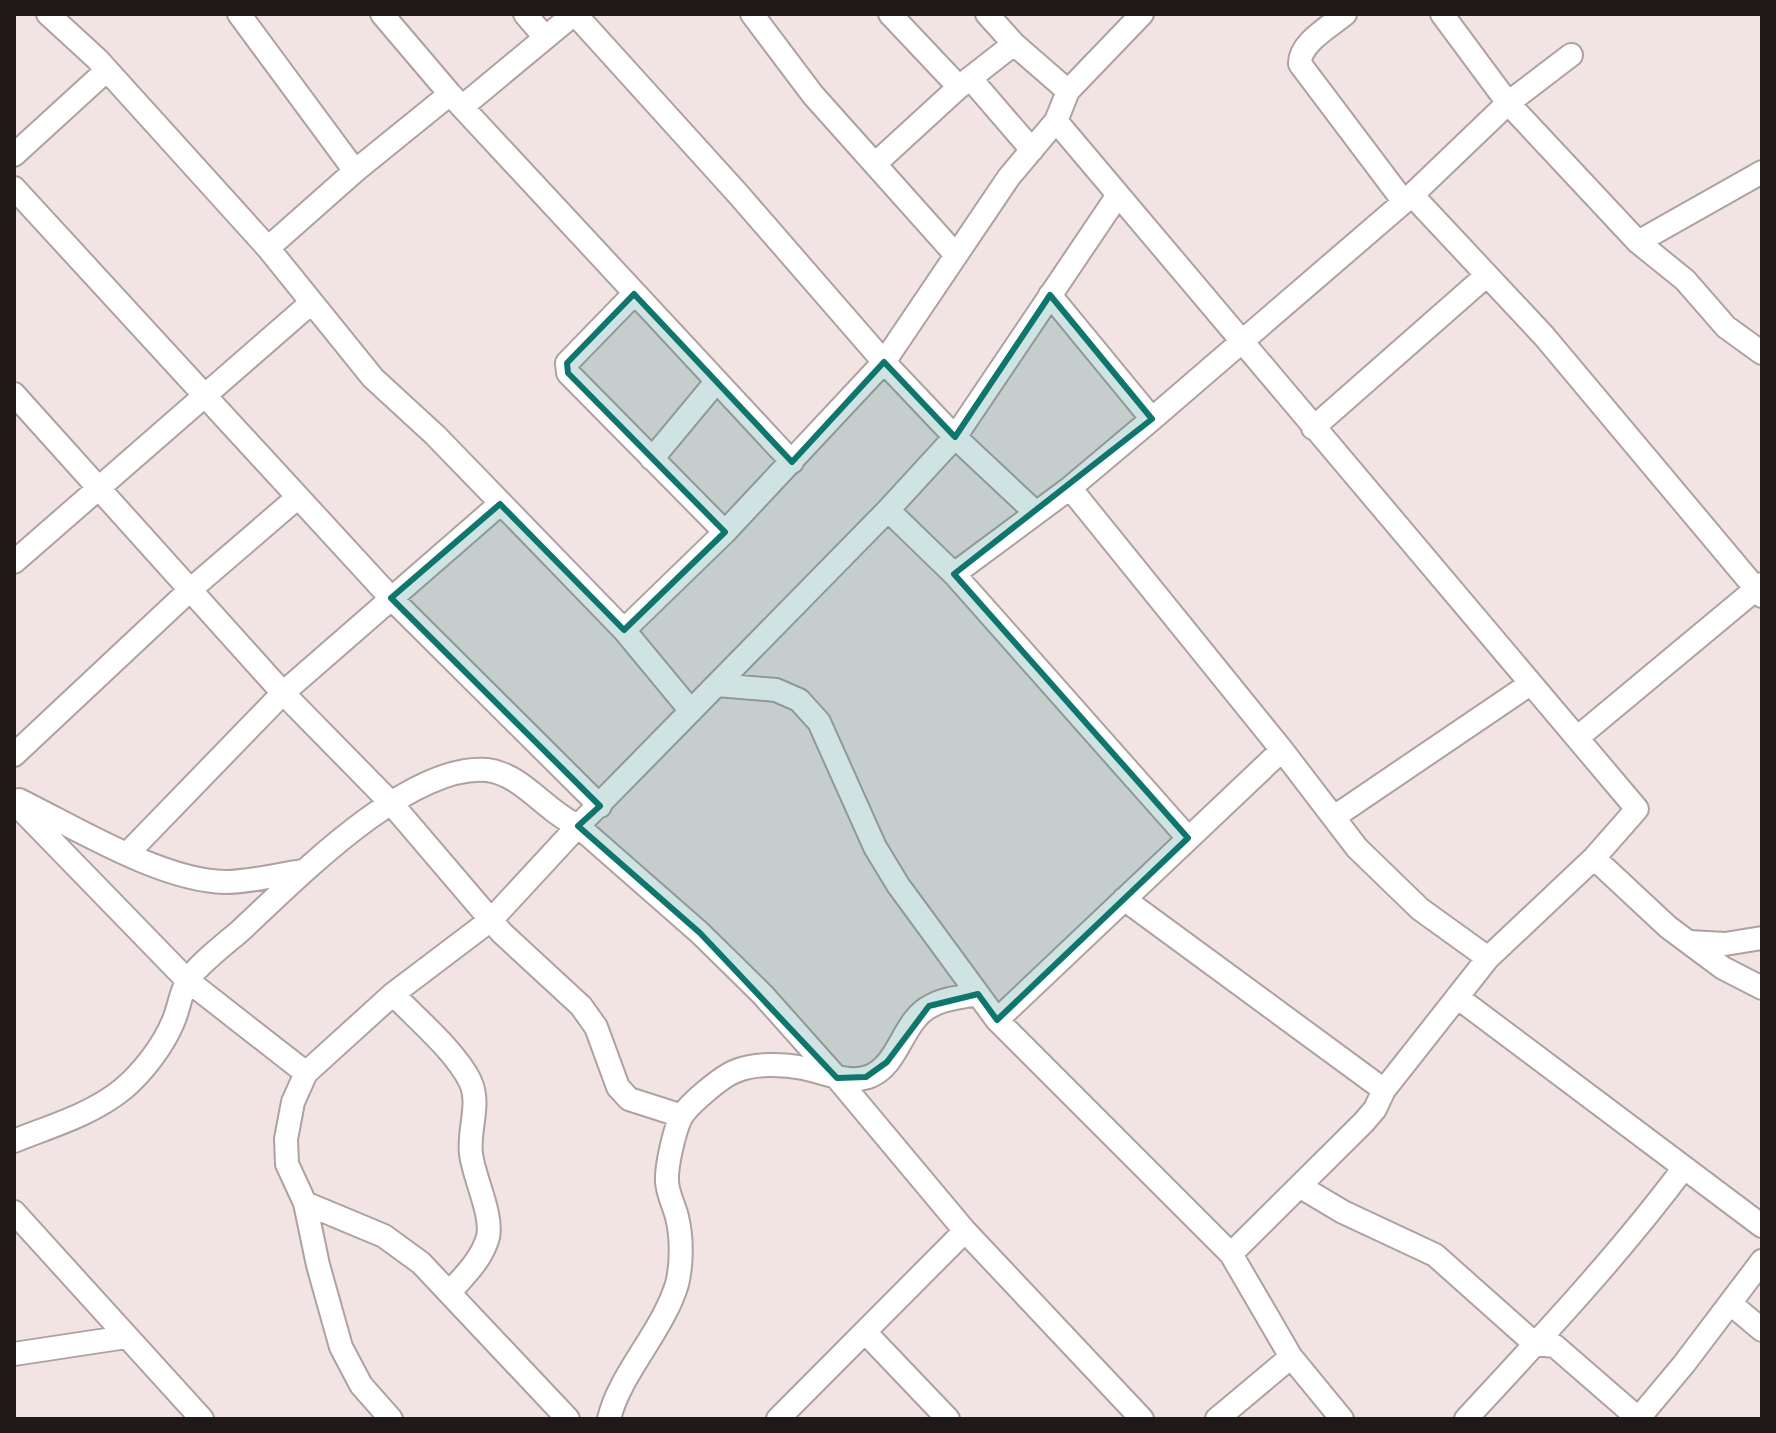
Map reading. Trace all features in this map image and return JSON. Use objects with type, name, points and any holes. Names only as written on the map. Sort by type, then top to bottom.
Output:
[{"type":"street","points":[[48,14],[74,35],[107,70],[268,248],[373,378],[435,435],[624,630],[691,711]]},
{"type":"street","points":[[239,14],[355,171]]},
{"type":"street","points":[[382,14],[456,101],[792,462]]},
{"type":"street","points":[[525,14],[544,36]]},
{"type":"street","points":[[268,248],[355,171],[574,14],[738,194],[884,362],[955,437],[1036,513]]},
{"type":"street","points":[[752,14],[813,95],[956,255]]},
{"type":"street","points":[[890,14],[965,82],[1032,150]]},
{"type":"street","points":[[987,14],[1014,44],[1068,91]]},
{"type":"street","points":[[624,630],[725,532],[884,362],[1009,177],[1056,121],[1068,91],[1142,14]]},
{"type":"street","points":[[1442,14],[1508,103],[1638,242],[1685,280],[1726,327],[1760,349]]},
{"type":"street","points":[[1334,17],[1305,47],[1299,57],[1300,64],[1408,198],[1487,275],[1553,348],[1760,590],[1577,738]]},
{"type":"street","points":[[875,164],[965,82],[1014,44]]},
{"type":"street","points":[[954,574],[1070,488],[1408,198],[1508,103],[1571,55]]},
{"type":"street","points":[[14,155],[107,70]]},
{"type":"street","points":[[1056,121],[1637,809],[1594,858],[1488,958],[1384,1090],[1370,1115],[1231,1254]]},
{"type":"street","points":[[1638,242],[1762,172]]},
{"type":"street","points":[[14,188],[391,598],[600,806]]},
{"type":"street","points":[[391,1419],[361,1385],[341,1347],[318,1265],[305,1203],[287,1164],[286,1139],[293,1102],[306,1073],[393,994],[492,919],[578,826],[888,510],[955,437],[1118,195]]},
{"type":"street","points":[[1313,428],[1487,275]]},
{"type":"street","points":[[634,294],[567,363],[568,373],[725,532]]},
{"type":"street","points":[[1050,295],[1152,419]]},
{"type":"street","points":[[14,562],[311,303]]},
{"type":"street","points":[[652,459],[716,382]]},
{"type":"street","points":[[14,394],[283,693],[391,803],[502,933],[581,1006],[596,1027],[618,1087],[629,1099],[682,1116]]},
{"type":"street","points":[[1070,488],[1282,750],[1357,848],[1420,909],[1488,958]]},
{"type":"street","points":[[14,755],[190,590],[298,497]]},
{"type":"street","points":[[128,853],[283,693],[500,504]]},
{"type":"street","points":[[888,510],[954,574],[1188,838]]},
{"type":"street","points":[[1334,817],[1530,684]]},
{"type":"street","points":[[717,685],[776,690],[799,700],[819,722],[883,860],[997,1020],[1231,1254],[1291,1357],[1342,1419]]},
{"type":"street","points":[[997,1020],[1282,750]]},
{"type":"street","points":[[14,1141],[91,1111],[123,1088],[152,1058],[173,1024],[187,980],[340,839],[391,803],[441,776],[460,770],[487,770],[518,781],[561,818],[578,826],[700,933],[763,995],[965,1231],[1142,1419]]},
{"type":"street","points":[[14,800],[181,874],[226,882],[304,871]]},
{"type":"street","points":[[14,800],[187,980],[306,1073]]},
{"type":"street","points":[[1594,858],[1668,927],[1723,968],[1762,988]]},
{"type":"street","points":[[1124,899],[1384,1090]]},
{"type":"street","points":[[1689,942],[1725,944],[1762,938]]},
{"type":"street","points":[[393,994],[463,1068],[472,1085],[475,1100],[470,1150],[489,1223],[488,1236],[480,1257],[450,1292]]},
{"type":"street","points":[[609,1419],[615,1401],[663,1318],[677,1282],[680,1252],[677,1218],[667,1185],[668,1167],[682,1116],[719,1081],[738,1070],[762,1066],[801,1067],[837,1078],[866,1077],[878,1072],[887,1062],[911,1022],[929,1006],[978,994]]},
{"type":"street","points":[[1457,997],[1762,1226]]},
{"type":"street","points":[[1466,1419],[1658,1203],[1683,1169]]},
{"type":"street","points":[[1301,1187],[1343,1212],[1435,1255],[1535,1344],[1555,1346],[1638,1419],[1762,1261]]},
{"type":"street","points":[[305,1203],[384,1236],[421,1263],[563,1418]]},
{"type":"street","points":[[14,1212],[202,1419]]},
{"type":"street","points":[[778,1419],[965,1231]]},
{"type":"street","points":[[1731,1304],[1762,1330]]},
{"type":"street","points":[[865,1332],[948,1419]]},
{"type":"street","points":[[14,1354],[126,1337]]},
{"type":"street","points":[[1217,1419],[1291,1357]]},
{"type":"highlighted area","points":[[634,294],[792,462],[884,362],[955,437],[1050,295],[1152,419],[954,574],[1188,838],[997,1020],[978,994],[929,1006],[887,1062],[866,1077],[837,1078],[700,933],[578,826],[600,806],[391,598],[500,504],[624,630],[725,532],[568,373],[567,363]]}]
